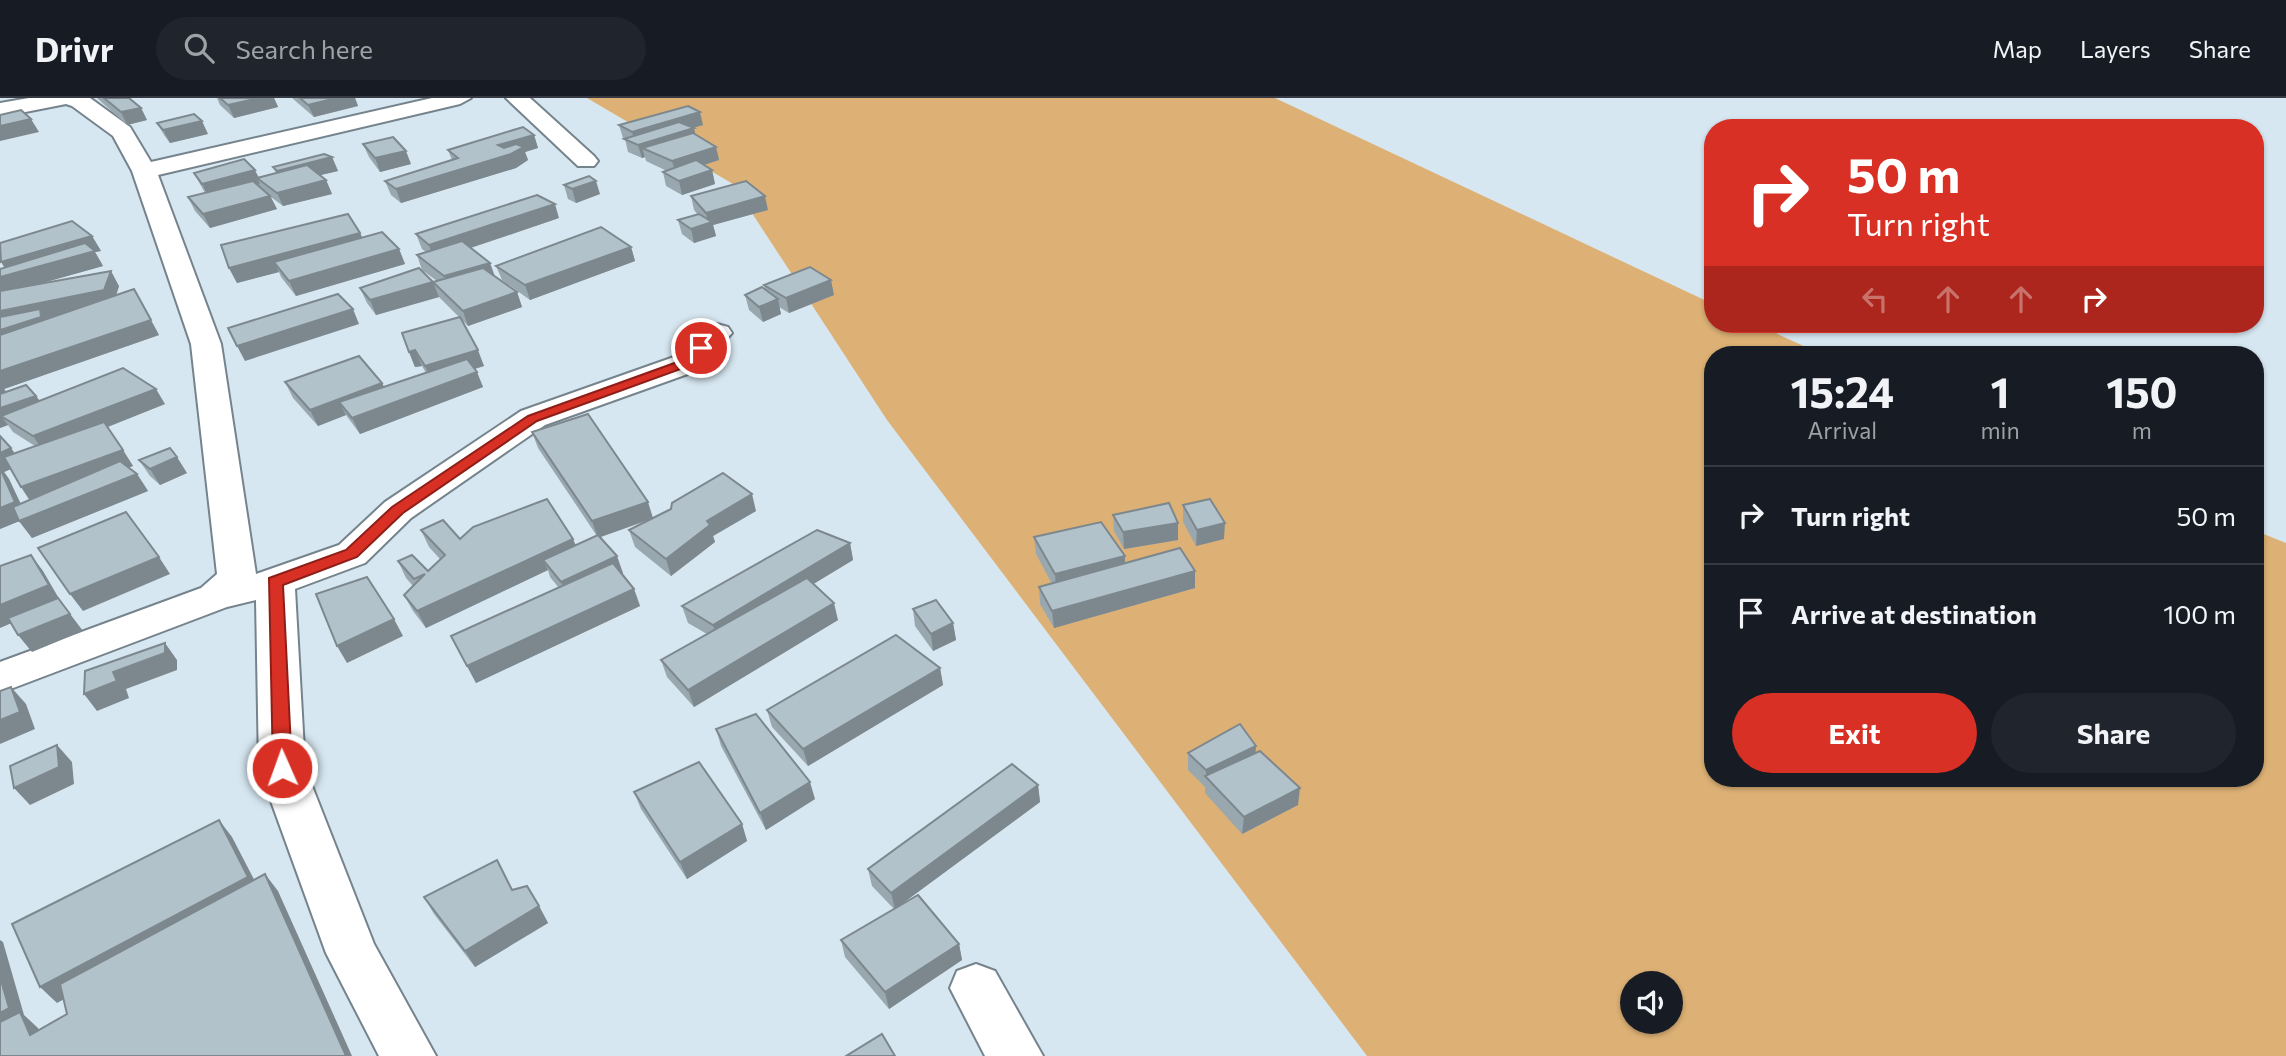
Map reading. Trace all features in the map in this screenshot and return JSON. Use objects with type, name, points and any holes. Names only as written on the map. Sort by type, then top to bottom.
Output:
[{"type":"street","points":[[0,110],[66,98],[80,101],[122,132],[144,171],[206,344],[237,578],[215,597]]},
{"type":"street","points":[[144,171],[460,98]]},
{"type":"street","points":[[517,98],[586,161]]},
{"type":"street","points":[[0,678],[215,597],[275,582],[352,554],[398,510],[533,418],[685,364],[717,333]]},
{"type":"street","points":[[275,582],[282,768],[352,953],[408,1056]]},
{"type":"street","points":[[976,988],[1015,1056]]},
{"type":"shaded area","points":[[587,98],[1275,98],[1704,300],[1704,333],[1775,333],[1804,346],[1704,346],[1704,787],[2264,787],[2264,534],[2286,543],[2286,1056],[1367,1056],[887,420],[733,184]]},
{"type":"building","points":[[104,98],[129,98],[141,108],[121,112]]},
{"type":"building","points":[[220,98],[259,98],[228,105]]},
{"type":"building","points":[[300,98],[336,98],[308,105]]},
{"type":"building","points":[[688,106],[700,112],[632,132],[619,125]]},
{"type":"building","points":[[21,110],[31,119],[0,126],[0,115]]},
{"type":"building","points":[[194,114],[202,121],[163,130],[157,123]]},
{"type":"building","points":[[679,122],[694,128],[638,145],[624,139]]},
{"type":"building","points":[[523,127],[534,135],[498,145],[504,148],[516,144],[524,147],[511,154],[396,189],[385,181],[458,158],[448,150]]},
{"type":"building","points":[[693,133],[716,147],[672,161],[642,148]]},
{"type":"building","points":[[393,137],[406,151],[375,158],[363,144]]},
{"type":"building","points":[[324,154],[332,157],[277,171],[273,167]]},
{"type":"building","points":[[244,159],[255,170],[202,184],[194,173]]},
{"type":"building","points":[[696,160],[712,170],[679,181],[663,172]]},
{"type":"building","points":[[307,165],[326,180],[277,193],[257,178]]},
{"type":"building","points":[[589,176],[596,181],[572,189],[564,185]]},
{"type":"building","points":[[253,181],[270,196],[203,214],[188,197]]},
{"type":"building","points":[[746,181],[765,196],[706,213],[691,196]]},
{"type":"building","points":[[537,195],[555,204],[429,245],[416,234]]},
{"type":"building","points":[[348,214],[360,233],[229,268],[221,245]]},
{"type":"building","points":[[699,214],[712,222],[691,229],[678,220]]},
{"type":"building","points":[[72,221],[92,236],[1,262],[0,243]]},
{"type":"building","points":[[601,227],[631,247],[525,285],[496,266]]},
{"type":"building","points":[[382,232],[399,249],[289,281],[274,262]]},
{"type":"building","points":[[462,241],[490,263],[444,276],[417,255]]},
{"type":"building","points":[[85,243],[95,251],[0,277],[0,269]]},
{"type":"building","points":[[810,267],[831,280],[786,298],[764,285]]},
{"type":"building","points":[[419,268],[433,282],[370,300],[360,288]]},
{"type":"building","points":[[483,268],[517,292],[463,311],[433,282]]},
{"type":"building","points":[[111,271],[104,290],[0,311],[0,291]]},
{"type":"building","points":[[762,287],[778,299],[759,307],[745,295]]},
{"type":"building","points":[[134,289],[151,320],[0,371],[0,335]]},
{"type":"building","points":[[338,294],[353,309],[237,346],[228,328]]},
{"type":"building","points":[[40,309],[41,317],[0,330],[0,317]]},
{"type":"building","points":[[460,317],[478,350],[425,366],[415,350],[409,352],[402,333]]},
{"type":"building","points":[[359,356],[382,383],[310,410],[285,382]]},
{"type":"building","points":[[467,359],[477,372],[352,418],[339,402]]},
{"type":"building","points":[[123,368],[156,389],[33,436],[1,416]]},
{"type":"building","points":[[26,385],[36,396],[0,408],[0,394]]},
{"type":"building","points":[[588,414],[648,502],[592,521],[532,432]]},
{"type":"building","points":[[104,422],[123,450],[21,487],[4,457]]},
{"type":"building","points":[[0,436],[11,448],[0,453]]},
{"type":"building","points":[[170,448],[177,457],[150,469],[139,460]]},
{"type":"building","points":[[120,461],[137,474],[19,521],[13,507]]},
{"type":"building","points":[[0,468],[15,502],[0,508]]},
{"type":"building","points":[[723,473],[752,494],[707,521],[710,525],[666,559],[629,530],[671,509],[672,503]]},
{"type":"building","points":[[547,499],[573,539],[417,611],[404,595],[425,574],[414,579],[398,561],[412,555],[428,571],[445,555],[421,530],[443,520],[460,539],[473,527]]},
{"type":"building","points":[[1210,499],[1225,523],[1197,530],[1183,505]]},
{"type":"building","points":[[1169,503],[1178,523],[1123,532],[1113,515]]},
{"type":"building","points":[[126,512],[159,557],[70,594],[38,548]]},
{"type":"building","points":[[1101,522],[1125,556],[1055,574],[1034,537]]},
{"type":"building","points":[[817,530],[850,543],[713,625],[682,606]]},
{"type":"building","points":[[598,535],[617,556],[561,582],[543,560]]},
{"type":"building","points":[[1180,548],[1195,571],[1052,611],[1039,587]]},
{"type":"building","points":[[31,555],[49,585],[0,605],[0,566]]},
{"type":"building","points":[[613,563],[634,589],[467,666],[451,636]]},
{"type":"building","points":[[367,577],[394,619],[337,646],[316,594]]},
{"type":"building","points":[[807,578],[834,603],[688,690],[661,660]]},
{"type":"building","points":[[58,598],[70,614],[18,635],[8,618]]},
{"type":"building","points":[[936,600],[953,623],[931,634],[913,609]]},
{"type":"building","points":[[896,635],[940,668],[803,749],[767,710]]},
{"type":"building","points":[[165,643],[165,653],[113,672],[117,681],[84,694],[85,671]]},
{"type":"building","points":[[11,687],[20,712],[0,720],[0,691]]},
{"type":"building","points":[[756,714],[810,782],[760,813],[716,729]]},
{"type":"building","points":[[1240,724],[1256,746],[1206,770],[1188,753]]},
{"type":"building","points":[[57,745],[59,767],[14,788],[10,766]]},
{"type":"building","points":[[1260,751],[1300,788],[1244,817],[1205,776]]},
{"type":"building","points":[[699,762],[742,824],[680,862],[634,792]]},
{"type":"building","points":[[1012,764],[1038,785],[891,893],[868,869]]},
{"type":"building","points":[[219,820],[248,877],[40,987],[12,924]]},
{"type":"building","points":[[497,860],[512,890],[527,886],[539,906],[465,951],[424,897]]},
{"type":"building","points":[[265,874],[346,1056],[0,1056],[0,1022],[20,1012],[30,1035],[67,1014],[60,984]]},
{"type":"building","points":[[918,895],[959,944],[885,992],[841,940]]},
{"type":"building","points":[[0,977],[9,1008],[0,1013]]},
{"type":"building","points":[[882,1034],[895,1056],[846,1056]]},
{"type":"route","points":[[282,768],[275,582],[352,554],[398,510],[533,418],[685,364],[701,348]]}]
